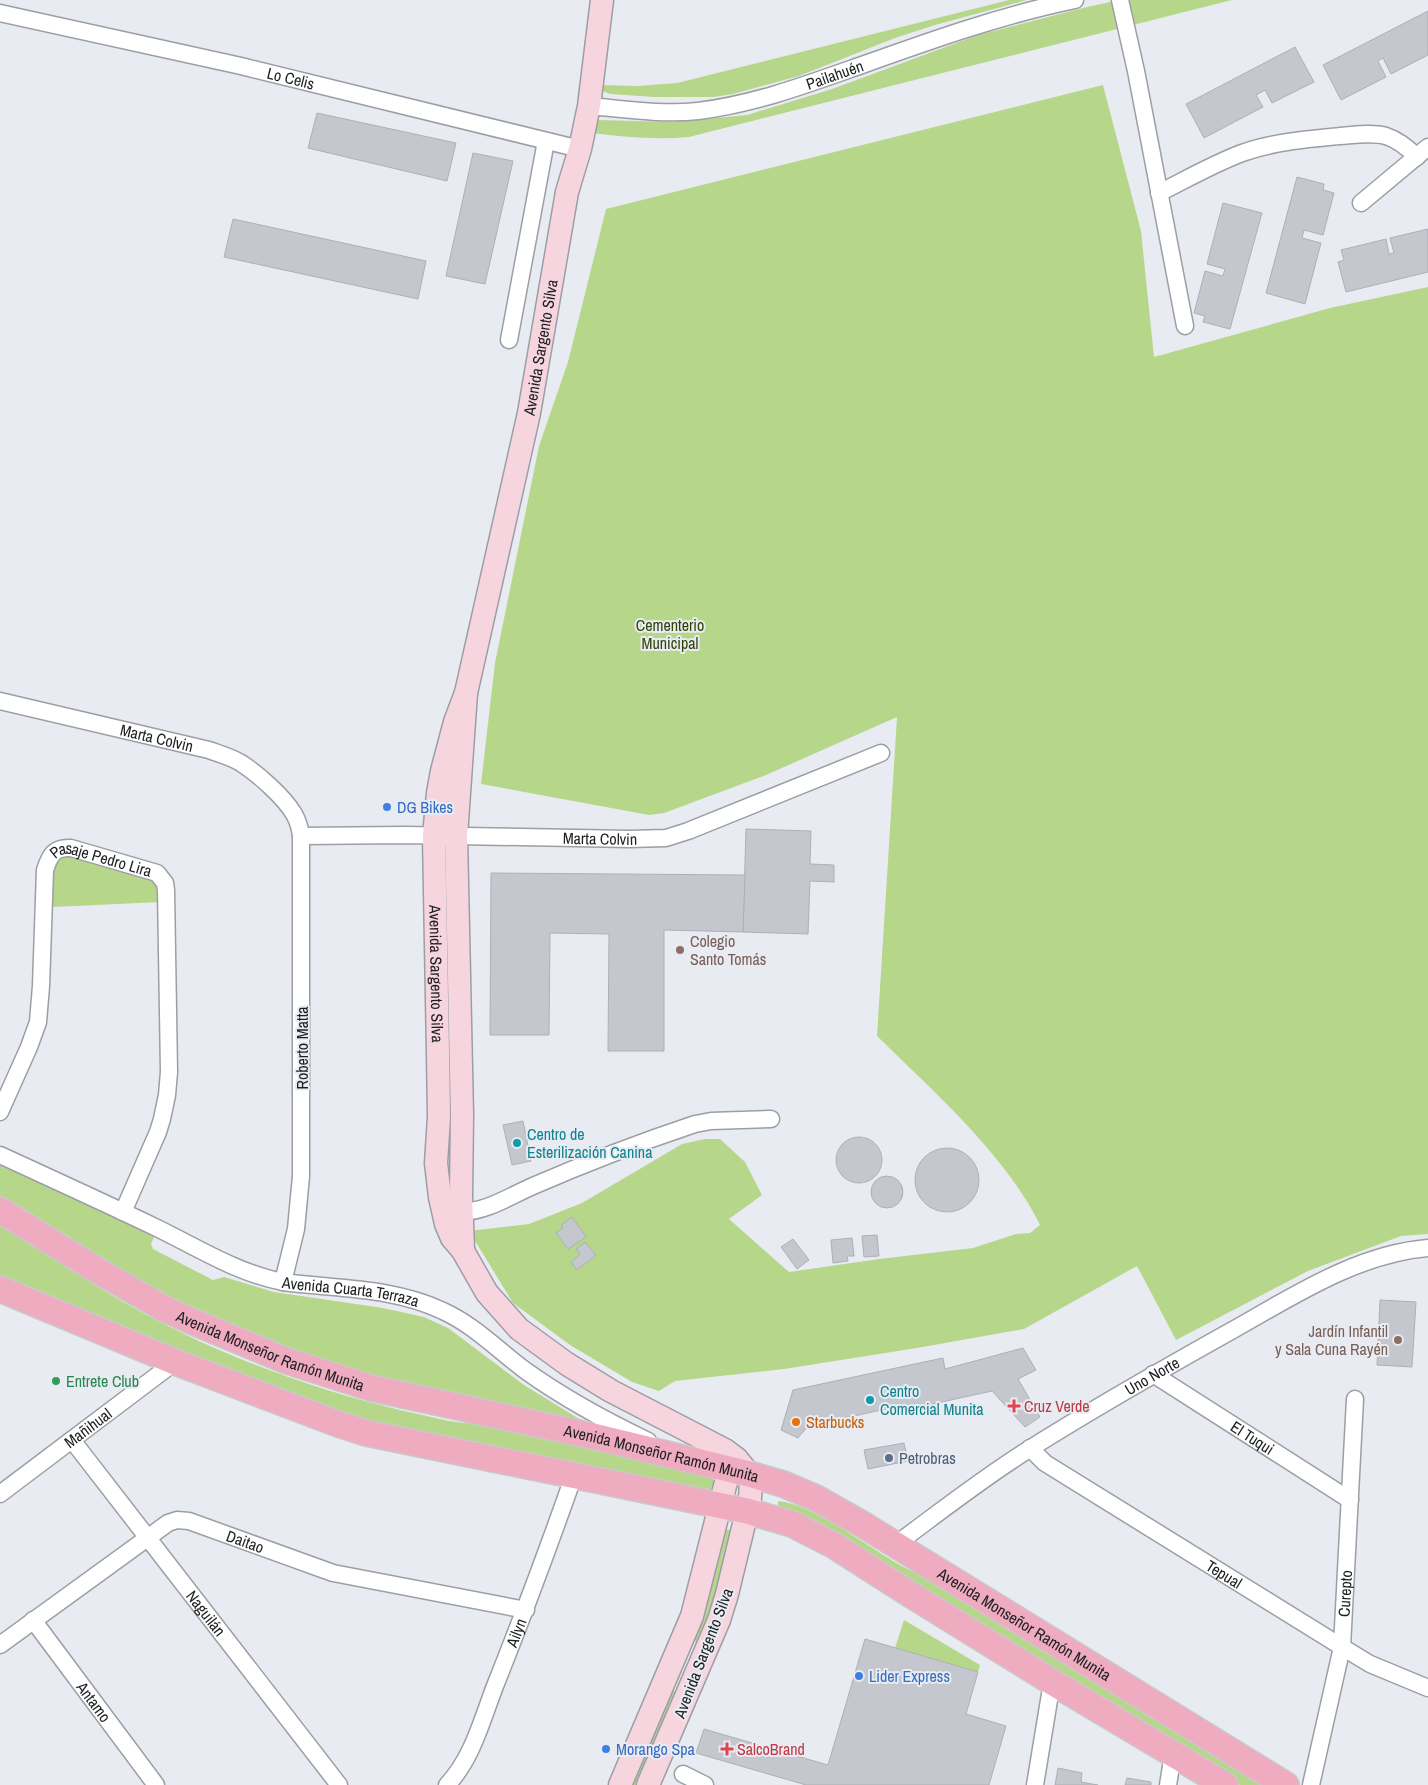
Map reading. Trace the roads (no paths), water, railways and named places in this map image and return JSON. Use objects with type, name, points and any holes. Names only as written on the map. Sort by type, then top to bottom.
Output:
[{"type":"main road","name":"Avenida Sargento Silva","points":[[602,0],[589,106],[580,149],[567,192],[529,413],[466,693],[453,730],[438,794],[434,836],[439,1117],[436,1163],[440,1197],[446,1224],[452,1238],[463,1252],[487,1293],[519,1329],[536,1343],[611,1391],[714,1444],[737,1459],[738,1471],[750,1488],[747,1511],[722,1612],[648,1785]]},
{"type":"main road","name":"Avenida Sargento Silva","points":[[463,1252],[456,836],[466,693]]},
{"type":"main road","name":"Avenida Monseñor Ramón Munita","points":[[0,1210],[100,1272],[165,1309],[207,1329],[287,1361],[370,1388],[597,1437],[738,1471],[783,1484],[816,1498],[1286,1785]]},
{"type":"main road","points":[[0,1289],[176,1362],[366,1433],[747,1511],[787,1522],[833,1545],[1052,1682],[1225,1785]]},
{"type":"main road","name":"Avenida Sargento Silva","points":[[620,1785],[686,1634],[720,1506],[738,1471]]},
{"type":"main road","points":[[671,1669],[679,1693],[686,1698]]},
{"type":"street","name":"Pailahuén","points":[[589,106],[660,111],[696,111],[737,105],[821,79],[963,30],[1016,14],[1075,0]]},
{"type":"street","points":[[1120,0],[1185,326]]},
{"type":"street","name":"Lo Celis","points":[[0,14],[241,66],[580,149]]},
{"type":"street","points":[[1160,193],[1244,152],[1309,139],[1361,134],[1385,136],[1422,152],[1361,203]]},
{"type":"street","name":"Avenida Sargento Silva","points":[[508,340],[546,140]]},
{"type":"street","name":"Marta Colvin","points":[[0,702],[209,750],[227,756],[254,774],[283,800],[294,813]]},
{"type":"street","name":"Marta Colvin","points":[[301,836],[666,838],[736,813],[882,753]]},
{"type":"street","name":"Roberto Matta","points":[[283,1282],[296,1229],[301,1176],[301,836],[299,824],[294,813]]},
{"type":"street","name":"Pasaje Pedro Lira","points":[[0,1112],[38,1022],[45,870],[50,857],[55,850],[71,848],[157,873],[165,883],[166,890],[169,1083],[162,1119],[124,1212]]},
{"type":"street","points":[[462,1212],[470,1212],[492,1206],[533,1186],[695,1124],[711,1121],[771,1120]]},
{"type":"street","name":"Avenida Cuarta Terraza","points":[[0,1155],[124,1212],[233,1267],[268,1279],[384,1294],[417,1301],[444,1311],[471,1327],[527,1371],[586,1408],[626,1430],[685,1458]]},
{"type":"street","name":"Uno Norte","points":[[895,1545],[1030,1448],[1154,1374],[1321,1281],[1363,1264],[1409,1250],[1428,1248]]},
{"type":"street","name":"Mañihual","points":[[0,1494],[176,1362]]},
{"type":"street","name":"El Tuqui","points":[[1154,1374],[1350,1500]]},
{"type":"street","name":"Curepto","points":[[1311,1785],[1342,1648],[1355,1399]]},
{"type":"street","name":"Naguilán","points":[[72,1440],[339,1785]]},
{"type":"street","name":"Tepual","points":[[1030,1448],[1045,1463],[1342,1648],[1370,1664],[1428,1688]]},
{"type":"street","name":"Ailyn","points":[[447,1785],[466,1760],[526,1610],[574,1475]]},
{"type":"street","name":"Daitao","points":[[0,1645],[168,1522],[178,1520],[188,1521],[333,1573],[526,1610]]},
{"type":"street","name":"Antamo","points":[[33,1620],[156,1785]]},
{"type":"street","points":[[1035,1785],[1052,1682]]},
{"type":"street","points":[[1168,1785],[1173,1754]]},
{"type":"street","points":[[683,1774],[705,1785]]},
{"type":"place","name":"DG Bikes","points":[[387,807]]},
{"type":"place","name":"Colegio Santo Tomás","points":[[680,950]]},
{"type":"place","name":"Centro de Esterilización Canina","points":[[517,1143]]},
{"type":"place","name":"Jardín Infantil y Sala Cuna Rayén","points":[[1398,1340]]},
{"type":"place","name":"Entrete Club","points":[[56,1381]]},
{"type":"place","name":"Centro Comercial Munita","points":[[870,1400]]},
{"type":"place","name":"Cruz Verde","points":[[1014,1406]]},
{"type":"place","name":"Starbucks","points":[[796,1422]]},
{"type":"place","name":"Petrobras","points":[[889,1458]]},
{"type":"place","name":"Lider Express","points":[[859,1676]]},
{"type":"place","name":"Morango Spa","points":[[606,1749]]},
{"type":"place","name":"SalcoBrand","points":[[727,1749]]},
{"type":"park label","name":"Cementerio Municipal","points":[[670,634]]}]
